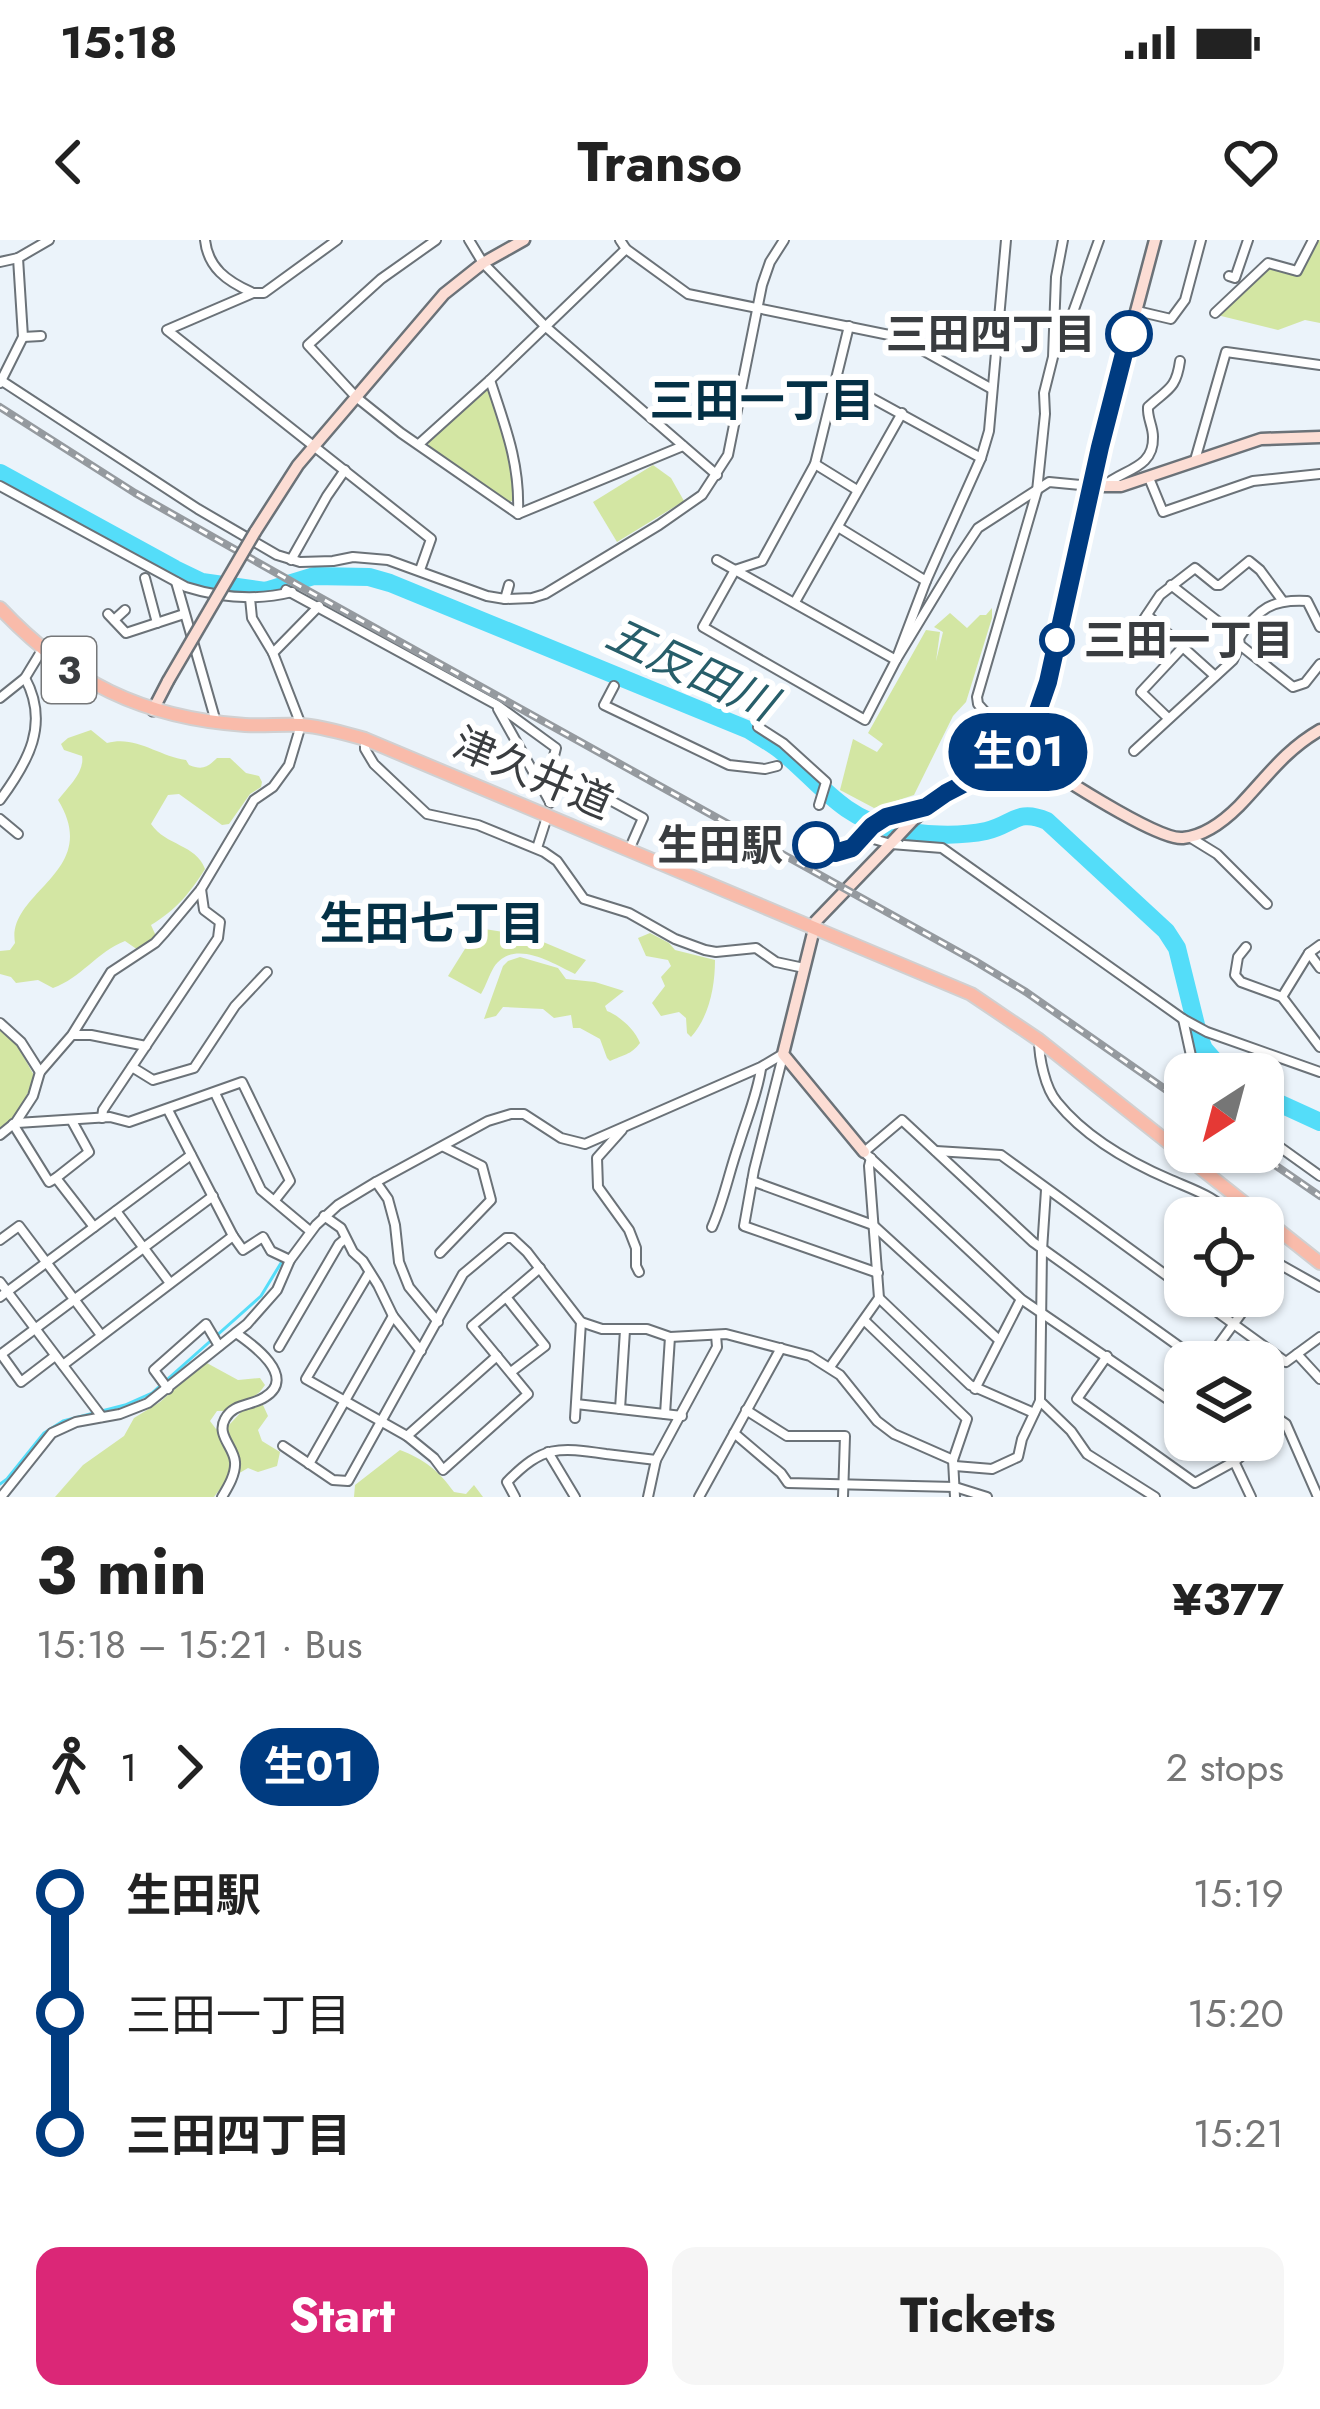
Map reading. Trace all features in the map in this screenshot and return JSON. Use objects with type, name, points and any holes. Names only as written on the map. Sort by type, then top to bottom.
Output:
[{"type":"main road","name":"津久井道","points":[[0,608],[42,650],[106,692],[153,710],[216,722],[301,725],[365,739],[549,808],[629,850],[971,994],[1039,1040],[1320,1263]]},
{"type":"street","points":[[0,262],[50,240]]},
{"type":"street","points":[[205,240],[215,268],[253,293]]},
{"type":"street","points":[[337,240],[264,293],[253,293],[167,330],[431,539],[420,570]]},
{"type":"street","points":[[436,240],[380,278],[308,345],[356,397],[412,442],[518,514]]},
{"type":"street","points":[[469,240],[483,262],[546,327],[717,475]]},
{"type":"street","points":[[153,710],[270,504],[314,446],[444,294],[483,262],[524,240]]},
{"type":"street","points":[[18,258],[22,337],[4,363],[1,382],[262,548],[291,560],[370,557],[505,599],[545,594],[661,528],[702,495],[728,455],[770,262],[784,240]]},
{"type":"street","points":[[896,660],[989,430],[1006,240]]},
{"type":"street","points":[[1063,240],[1036,491],[978,704],[1021,750],[1060,777],[1156,832],[1180,839],[1213,827],[1286,752],[1320,730]]},
{"type":"street","points":[[1053,357],[1099,240]]},
{"type":"street","points":[[878,1273],[744,1226],[814,926],[926,807],[1021,750],[1040,711],[1155,240]]},
{"type":"street","points":[[1135,310],[1171,319],[1185,300],[1201,240]]},
{"type":"street","points":[[1229,276],[1235,278],[1248,240]]},
{"type":"street","points":[[1215,313],[1268,263],[1298,272],[1313,240]]},
{"type":"street","points":[[419,444],[546,327],[622,244],[688,294],[899,338],[992,389]]},
{"type":"street","points":[[849,326],[815,464],[762,561],[735,570],[703,627],[865,720],[896,660],[978,528],[1049,482],[1121,486],[1261,439],[1320,436]]},
{"type":"street","points":[[22,337],[41,336]]},
{"type":"street","points":[[1195,460],[1226,352],[1320,365]]},
{"type":"street","points":[[1097,487],[1149,457],[1154,433],[1146,413],[1169,391],[1178,377],[1180,361]]},
{"type":"street","points":[[490,380],[514,453],[518,514]]},
{"type":"street","points":[[833,389],[868,396],[981,458]]},
{"type":"street","points":[[795,602],[902,413]]},
{"type":"street","points":[[518,514],[683,446]]},
{"type":"street","points":[[815,464],[857,490]]},
{"type":"street","points":[[291,560],[345,470]]},
{"type":"street","points":[[1149,478],[1162,512],[1253,481],[1320,474]]},
{"type":"street","points":[[0,486],[210,595],[250,598],[286,592],[319,606],[496,705],[556,748],[550,768],[643,818],[629,850]]},
{"type":"street","points":[[838,527],[926,580]]},
{"type":"street","points":[[716,560],[896,660]]},
{"type":"street","points":[[1138,628],[1149,607],[1195,568],[1220,585],[1249,561],[1282,600]]},
{"type":"street","points":[[145,578],[157,623]]},
{"type":"street","points":[[176,581],[216,722]]},
{"type":"street","points":[[505,599],[509,584]]},
{"type":"street","points":[[1171,585],[1294,687],[1320,664]]},
{"type":"street","points":[[0,1135],[15,1123],[33,1096],[40,1072],[72,1035],[111,972],[155,943],[201,889],[254,800],[283,777],[290,765],[301,725],[273,653],[252,618],[250,598]]},
{"type":"street","points":[[1134,751],[1233,661],[1240,642],[1264,610],[1282,600],[1307,601],[1320,627]]},
{"type":"street","points":[[273,653],[319,606]]},
{"type":"street","points":[[125,610],[111,617],[126,633],[184,614]]},
{"type":"street","points":[[1148,615],[1215,676]]},
{"type":"street","points":[[1168,718],[1141,692],[1183,647]]},
{"type":"street","points":[[0,698],[25,678],[42,650]]},
{"type":"street","points":[[0,800],[27,761],[37,721],[25,678]]},
{"type":"street","points":[[614,686],[604,705],[729,765],[765,770],[776,766]]},
{"type":"street","points":[[496,705],[549,808]]},
{"type":"street","points":[[758,727],[826,784],[819,804]]},
{"type":"street","points":[[365,739],[374,764],[427,814],[537,848],[557,861],[593,903],[629,913],[705,950],[756,948],[776,962],[804,968]]},
{"type":"street","points":[[537,848],[555,791],[575,782]]},
{"type":"street","points":[[926,807],[886,817],[866,833],[942,848],[1186,1021],[1320,1072]]},
{"type":"street","points":[[0,819],[18,834]]},
{"type":"street","points":[[1190,837],[1217,854],[1267,904]]},
{"type":"street","points":[[102,1118],[218,938],[220,922],[204,910],[201,889]]},
{"type":"street","points":[[1282,997],[1309,953],[1320,945]]},
{"type":"street","points":[[1246,947],[1238,957],[1235,975],[1241,982],[1282,997],[1320,1047]]},
{"type":"street","points":[[1309,953],[1320,968]]},
{"type":"street","points":[[132,1067],[153,1080],[194,1068],[235,1006],[267,972]]},
{"type":"street","points":[[1186,1021],[1191,1053]]},
{"type":"street","points":[[0,1022],[21,1042],[40,1072]]},
{"type":"street","points":[[72,1035],[146,1046]]},
{"type":"street","points":[[1039,1040],[1051,1093],[1076,1120],[1118,1155],[1209,1197]]},
{"type":"street","points":[[1,1497],[52,1433],[148,1403],[236,1333],[277,1290],[290,1260],[324,1216],[376,1182],[488,1120],[511,1114],[524,1114],[561,1138],[585,1144],[783,1054]]},
{"type":"street","points":[[783,1054],[868,1155],[1021,1299],[1164,1396]]},
{"type":"street","points":[[712,1227],[752,1110],[761,1067]]},
{"type":"street","points":[[15,1123],[102,1118],[129,1122],[242,1082],[290,1181],[275,1200]]},
{"type":"street","points":[[215,1093],[261,1190],[310,1232]]},
{"type":"street","points":[[168,1110],[243,1250],[263,1237],[271,1252],[290,1260]]},
{"type":"street","points":[[830,1367],[879,1298],[868,1155],[902,1120],[1042,1250],[1173,1341]]},
{"type":"street","points":[[15,1123],[49,1182],[89,1152],[72,1121]]},
{"type":"street","points":[[623,1129],[598,1158],[598,1187],[637,1248],[639,1272]]},
{"type":"street","points":[[440,1252],[491,1200],[482,1166],[443,1146]]},
{"type":"street","points":[[933,1150],[1000,1155],[1164,1273]]},
{"type":"street","points":[[1284,1150],[1320,1176]]},
{"type":"street","points":[[4,1294],[191,1155]]},
{"type":"street","points":[[56,1178],[94,1227]]},
{"type":"street","points":[[752,1181],[873,1225],[1000,1340]]},
{"type":"street","points":[[376,1182],[388,1199],[399,1262],[409,1287],[438,1322]]},
{"type":"street","points":[[283,1446],[333,1480],[347,1481],[463,1274],[512,1238],[581,1322],[602,1330],[647,1329],[670,1337],[726,1334],[810,1356],[830,1367],[877,1421],[894,1433],[954,1463],[992,1469],[1018,1456],[1040,1401],[1046,1190]]},
{"type":"street","points":[[56,1356],[21,1382],[1,1355],[213,1196]]},
{"type":"street","points":[[116,1211],[170,1283]]},
{"type":"street","points":[[324,1216],[341,1228],[393,1316],[422,1351]]},
{"type":"street","points":[[0,1240],[19,1226],[101,1335]]},
{"type":"street","points":[[64,1365],[233,1236]]},
{"type":"street","points":[[279,1347],[345,1239]]},
{"type":"street","points":[[369,1273],[306,1379],[406,1436],[443,1470],[528,1394],[472,1326],[541,1268]]},
{"type":"street","points":[[1284,1269],[1320,1287]]},
{"type":"street","points":[[0,1282],[4,1294],[101,1417]]},
{"type":"street","points":[[506,1297],[545,1346],[511,1372]]},
{"type":"street","points":[[879,1298],[975,1389],[1034,1413]]},
{"type":"street","points":[[975,1389],[1021,1299]]},
{"type":"street","points":[[309,1464],[393,1316]]},
{"type":"street","points":[[1226,1317],[1286,1362],[1320,1337]]},
{"type":"street","points":[[1220,1341],[1238,1317]]},
{"type":"street","points":[[865,1321],[967,1419],[954,1463],[955,1492]]},
{"type":"street","points":[[575,1418],[581,1322]]},
{"type":"street","points":[[168,1389],[154,1370],[206,1324],[218,1346]]},
{"type":"street","points":[[620,1409],[625,1330]]},
{"type":"street","points":[[222,1497],[236,1466],[223,1432],[225,1417],[234,1408],[265,1397],[276,1376],[269,1360],[236,1333]]},
{"type":"street","points":[[648,1497],[656,1460],[717,1347],[716,1335]]},
{"type":"street","points":[[665,1414],[670,1337]]},
{"type":"street","points":[[699,1497],[781,1348]]},
{"type":"street","points":[[1297,1354],[1320,1379]]},
{"type":"street","points":[[406,1436],[497,1356]]},
{"type":"street","points":[[1107,1356],[1077,1400],[1195,1483],[1235,1461],[1252,1497]]},
{"type":"street","points":[[1040,1401],[1072,1431],[1087,1454],[1155,1497]]},
{"type":"street","points":[[576,1404],[682,1416]]},
{"type":"street","points":[[746,1410],[787,1436],[845,1436],[843,1497]]},
{"type":"street","points":[[1284,1423],[1318,1497]]},
{"type":"street","points":[[734,1433],[781,1472],[788,1484],[987,1497]]},
{"type":"street","points":[[515,1497],[507,1483],[524,1465],[548,1452],[569,1448],[656,1460]]},
{"type":"street","points":[[548,1452],[575,1497]]},
{"type":"green space","points":[[1317,240],[1320,323],[1305,320],[1278,330],[1217,315],[1270,268],[1299,275]]},
{"type":"green space","points":[[485,389],[492,390],[514,473],[515,500],[509,502],[428,443]]},
{"type":"green space","points":[[653,465],[671,478],[684,501],[617,542],[593,502]]},
{"type":"green space","points":[[992,608],[966,702],[953,716],[914,795],[874,808],[840,790],[853,739],[877,752],[883,744],[868,733],[926,630],[940,632],[936,661],[943,632],[934,627],[950,613],[967,628]]},
{"type":"green space","points":[[91,730],[107,743],[137,744],[197,767],[230,758],[246,773],[259,776],[261,787],[250,794],[229,824],[222,825],[179,794],[168,795],[151,824],[195,855],[205,869],[182,900],[151,925],[156,936],[138,950],[125,941],[115,946],[53,988],[38,980],[16,983],[0,974],[0,951],[10,950],[15,943],[16,925],[24,909],[62,864],[69,846],[69,825],[58,800],[78,774],[82,756],[64,750],[61,744]]},
{"type":"green space","points":[[478,928],[529,936],[586,960],[575,974],[533,955],[512,954],[494,967],[481,994],[448,976]]},
{"type":"green space","points":[[650,933],[675,950],[715,960],[710,1001],[691,1037],[686,1018],[679,1012],[661,1016],[652,1003],[665,986],[661,977],[671,966],[668,960],[646,956],[638,938]]},
{"type":"green space","points":[[520,957],[558,968],[566,979],[624,991],[605,1006],[631,1028],[640,1043],[610,1061],[600,1039],[573,1028],[571,1015],[554,1018],[543,1009],[503,1007],[496,1016],[484,1019],[503,966]]},
{"type":"green space","points":[[0,1029],[18,1047],[35,1077],[20,1110],[0,1129]]},
{"type":"green space","points":[[205,1362],[238,1380],[260,1378],[265,1385],[252,1397],[217,1411],[210,1421],[216,1429],[229,1425],[244,1409],[263,1405],[268,1416],[258,1430],[262,1441],[280,1452],[277,1466],[258,1472],[248,1468],[226,1481],[214,1497],[55,1497],[83,1465],[124,1436],[134,1418]]},
{"type":"green space","points":[[400,1450],[430,1466],[454,1492],[466,1494],[474,1485],[483,1497],[354,1497],[355,1485]]},
{"type":"waterway","name":"五反田川","points":[[0,473],[202,582],[265,591],[314,576],[369,577],[390,583],[749,730],[780,750],[845,807],[875,823],[952,835],[986,831],[1022,817],[1047,821],[1166,931],[1177,948],[1199,1037],[1208,1053]]},
{"type":"waterway","name":"五反田川","points":[[1284,1106],[1320,1122]]},
{"type":"waterway","points":[[0,1484],[44,1433],[63,1421],[152,1393],[261,1296],[281,1263]]},
{"type":"railway","points":[[0,407],[135,493],[975,961],[1164,1088]]},
{"type":"railway","points":[[1284,1171],[1320,1196]]},
{"type":"bus line","name":"生01","points":[[816,845],[835,853],[852,848],[886,817],[926,807],[1021,750],[1048,682],[1129,334]]},
{"type":"place","name":"三田四丁目","points":[[1129,334]]},
{"type":"place","name":"三田一丁目","points":[[1057,640]]},
{"type":"place","name":"生田駅","points":[[816,845]]},
{"type":"district","name":"三田一丁目","points":[[762,400]]},
{"type":"district","name":"生田七丁目","points":[[432,923]]}]
